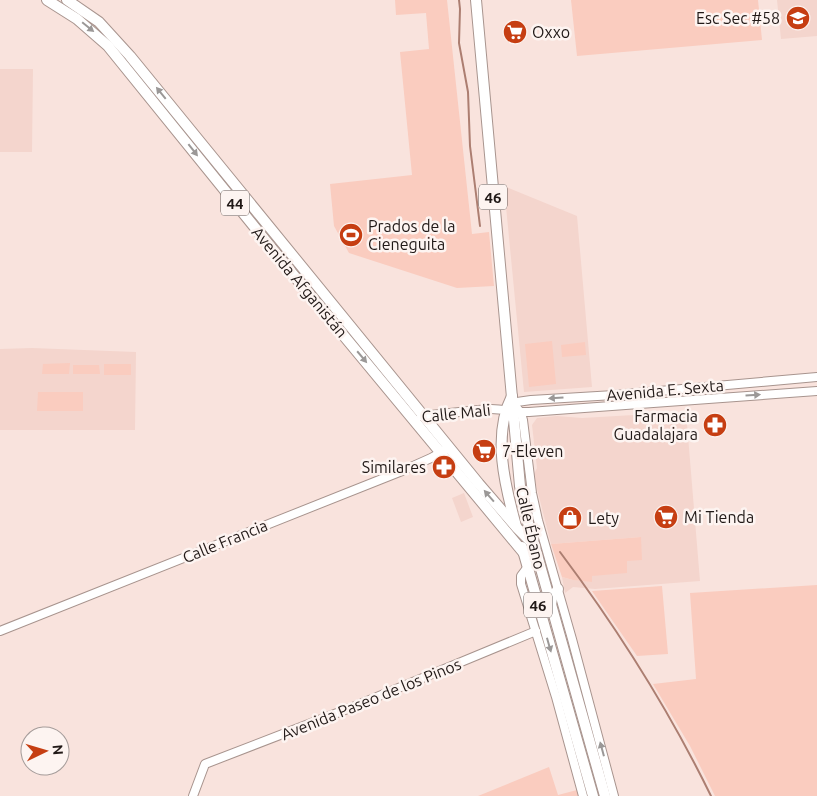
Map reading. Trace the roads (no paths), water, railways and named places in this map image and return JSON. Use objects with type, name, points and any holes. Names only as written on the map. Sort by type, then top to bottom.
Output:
[{"type":"main road","name":"Avenida Afganistán","points":[[47,0],[78,19],[108,46],[286,266],[413,417],[534,545]]},
{"type":"main road","name":"Avenida Afganistán","points":[[67,0],[100,22],[130,56],[424,416],[445,450],[523,552]]},
{"type":"main road","name":"46","points":[[476,0],[510,406]]},
{"type":"main road","name":"Calle Ébano","points":[[510,406],[502,438],[510,502],[560,696],[593,796]]},
{"type":"main road","name":"Calle Ébano","points":[[510,406],[525,512],[551,605],[567,640],[605,796]]},
{"type":"main road","points":[[551,605],[552,598],[558,589]]},
{"type":"street","name":"Avenida E. Sexta","points":[[510,406],[817,378]]},
{"type":"street","name":"Avenida E. Sexta","points":[[510,406],[817,391]]},
{"type":"street","name":"Calle Mali","points":[[413,417],[510,406]]},
{"type":"street","points":[[510,406],[558,589],[567,640],[614,796]]},
{"type":"street","name":"Calle Francia","points":[[0,631],[283,519],[402,470],[445,450]]},
{"type":"street","points":[[527,568],[522,574],[521,579],[536,631],[560,696],[583,796]]},
{"type":"street","name":"Avenida Paseo de los Pinos","points":[[193,796],[205,764],[350,708],[536,631]]},
{"type":"waterway","points":[[459,0],[459,43],[468,92],[470,146],[480,226]]},
{"type":"waterway","points":[[560,552],[602,610],[641,670],[678,732],[711,796]]},
{"type":"place","name":"Esc Sec #58","points":[[798,18]]},
{"type":"place","name":"Oxxo","points":[[515,32]]},
{"type":"place","name":"Prados de la Cieneguita","points":[[351,235]]},
{"type":"place","name":"Farmacia Guadalajara","points":[[715,425]]},
{"type":"place","name":"7-Eleven","points":[[484,451]]},
{"type":"place","name":"Similares","points":[[444,467]]},
{"type":"place","name":"Mi Tienda","points":[[666,517]]},
{"type":"place","name":"Lety","points":[[570,518]]}]
